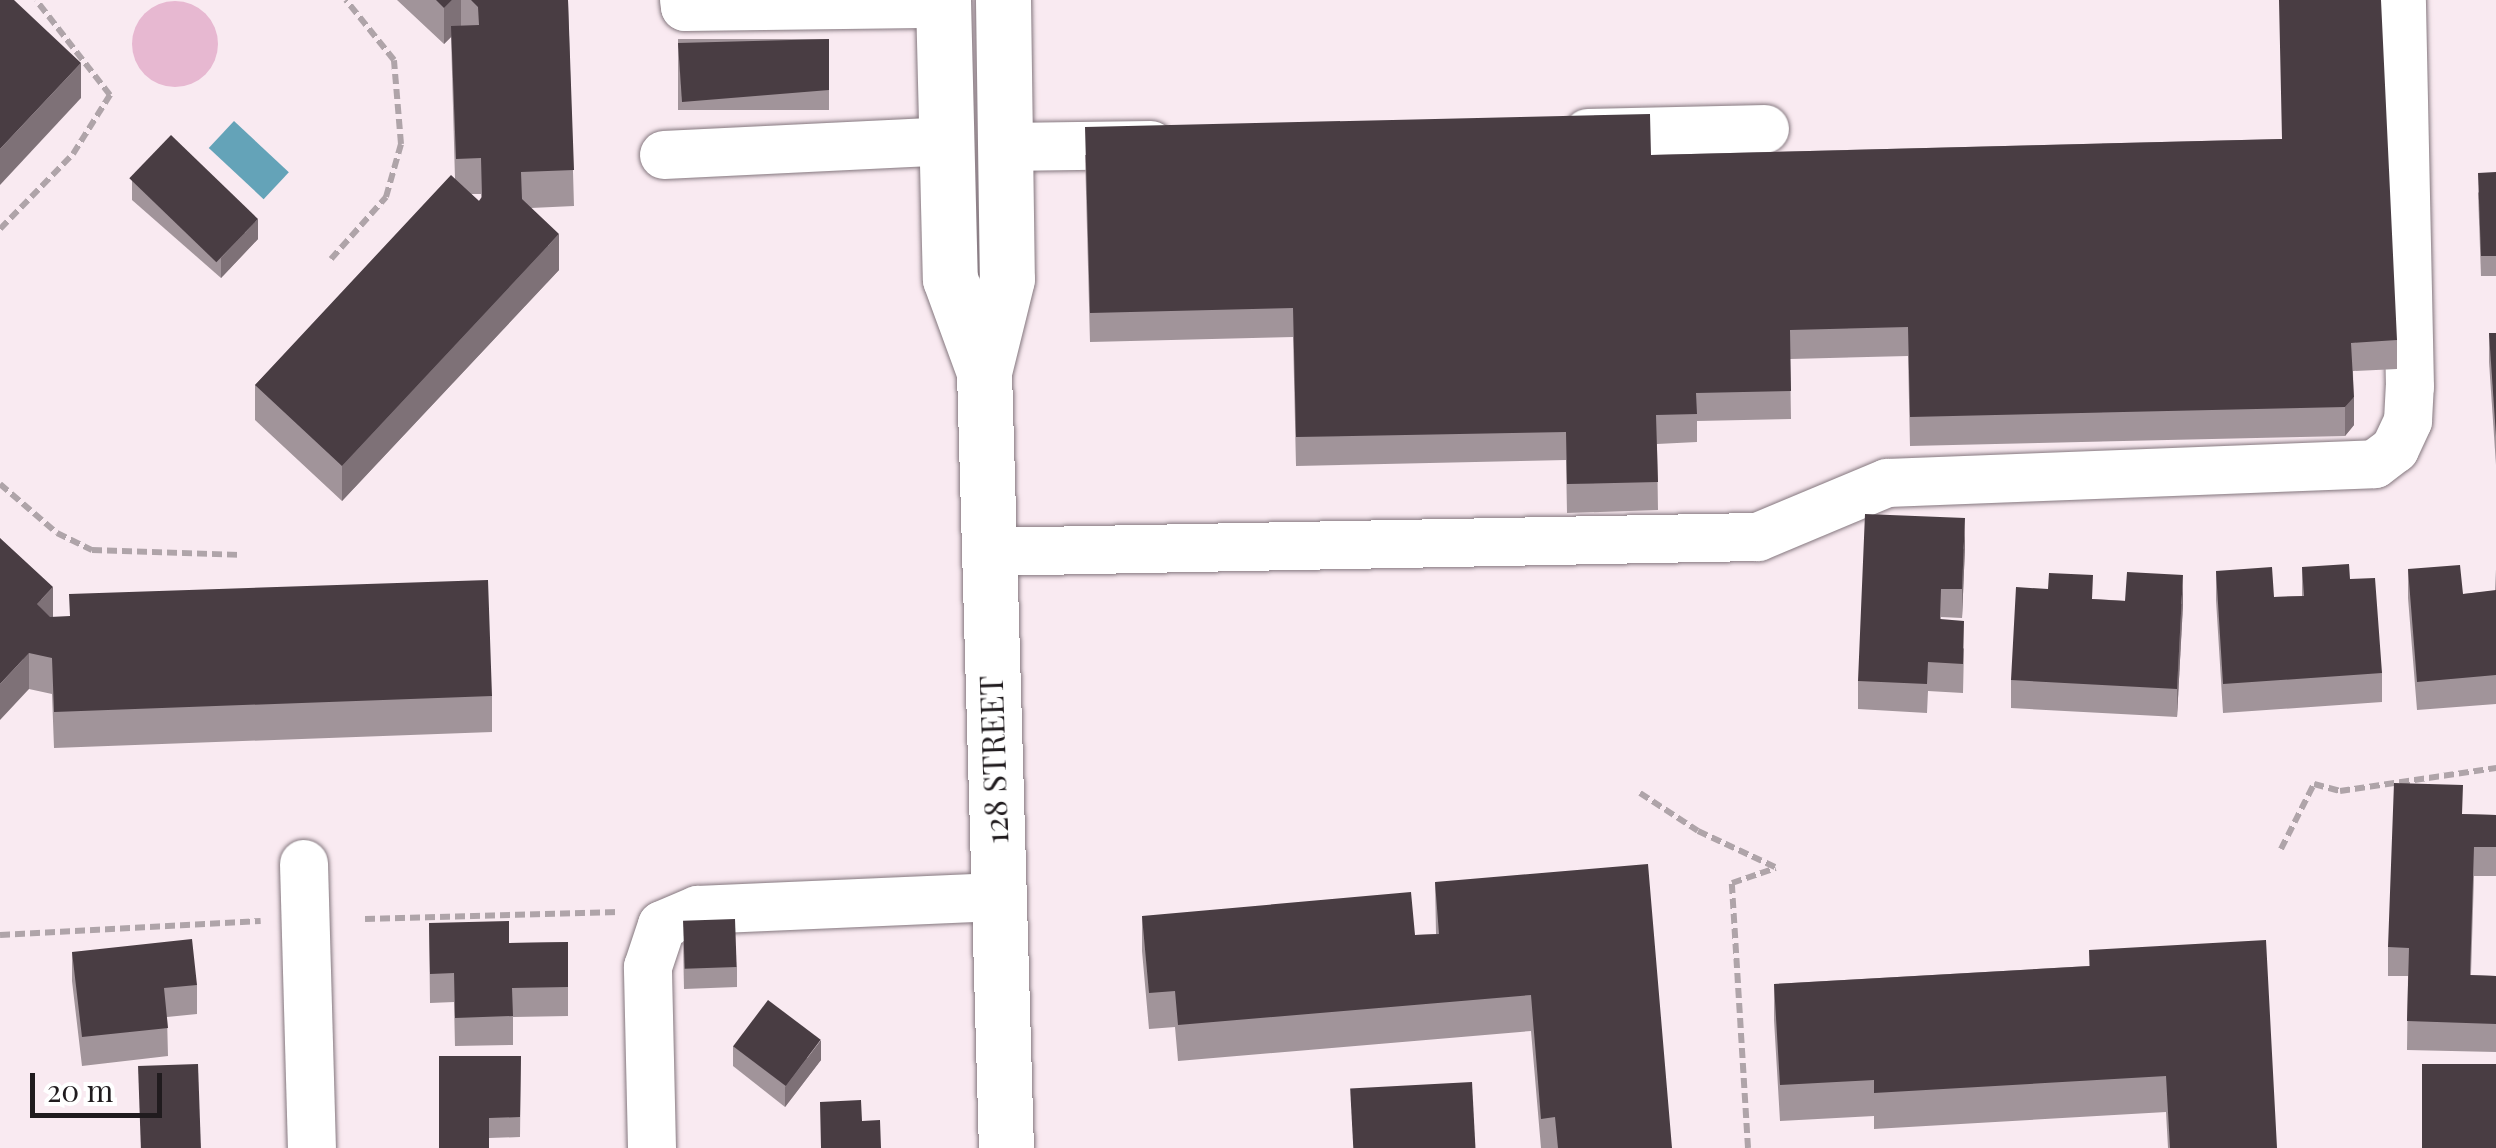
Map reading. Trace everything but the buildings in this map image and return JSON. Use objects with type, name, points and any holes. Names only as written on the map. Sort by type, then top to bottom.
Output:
[{"type":"main road","name":"128 STREET","points":[[1002,0],[1007,279],[984,372],[1006,1148]]},
{"type":"main road","name":"128 STREET","points":[[943,2],[950,279],[984,372]]},
{"type":"street","points":[[684,0],[684,7],[943,2]]},
{"type":"street","points":[[988,552],[1758,537],[1887,483],[2375,464],[2395,449],[2408,420],[2410,387],[2402,0]]},
{"type":"street","points":[[1551,134],[1765,129]]},
{"type":"street","points":[[664,155],[946,142]]},
{"type":"street","points":[[1005,147],[1189,144]]},
{"type":"street","points":[[304,864],[312,1148]]},
{"type":"street","points":[[652,1148],[647,978],[649,950],[662,925],[698,910],[997,896]]},
{"type":"path","points":[[0,229],[73,154],[110,95],[36,0]]},
{"type":"path","points":[[331,258],[386,198],[400,144],[394,60],[346,0]]},
{"type":"path","points":[[0,484],[57,533],[92,550],[239,556]]},
{"type":"path","points":[[2281,849],[2314,784],[2340,791],[2496,768]]},
{"type":"path","points":[[1640,793],[1698,831],[1776,868],[1732,883],[1748,1148]]},
{"type":"path","points":[[365,919],[628,912]]},
{"type":"path","points":[[0,935],[262,921]]},
{"type":"shaded area","points":[[175,1],[205,14],[218,44],[205,74],[175,87],[145,74],[132,44],[145,14]]},
{"type":"water","points":[[234,121],[289,172],[264,199],[209,148]]}]
